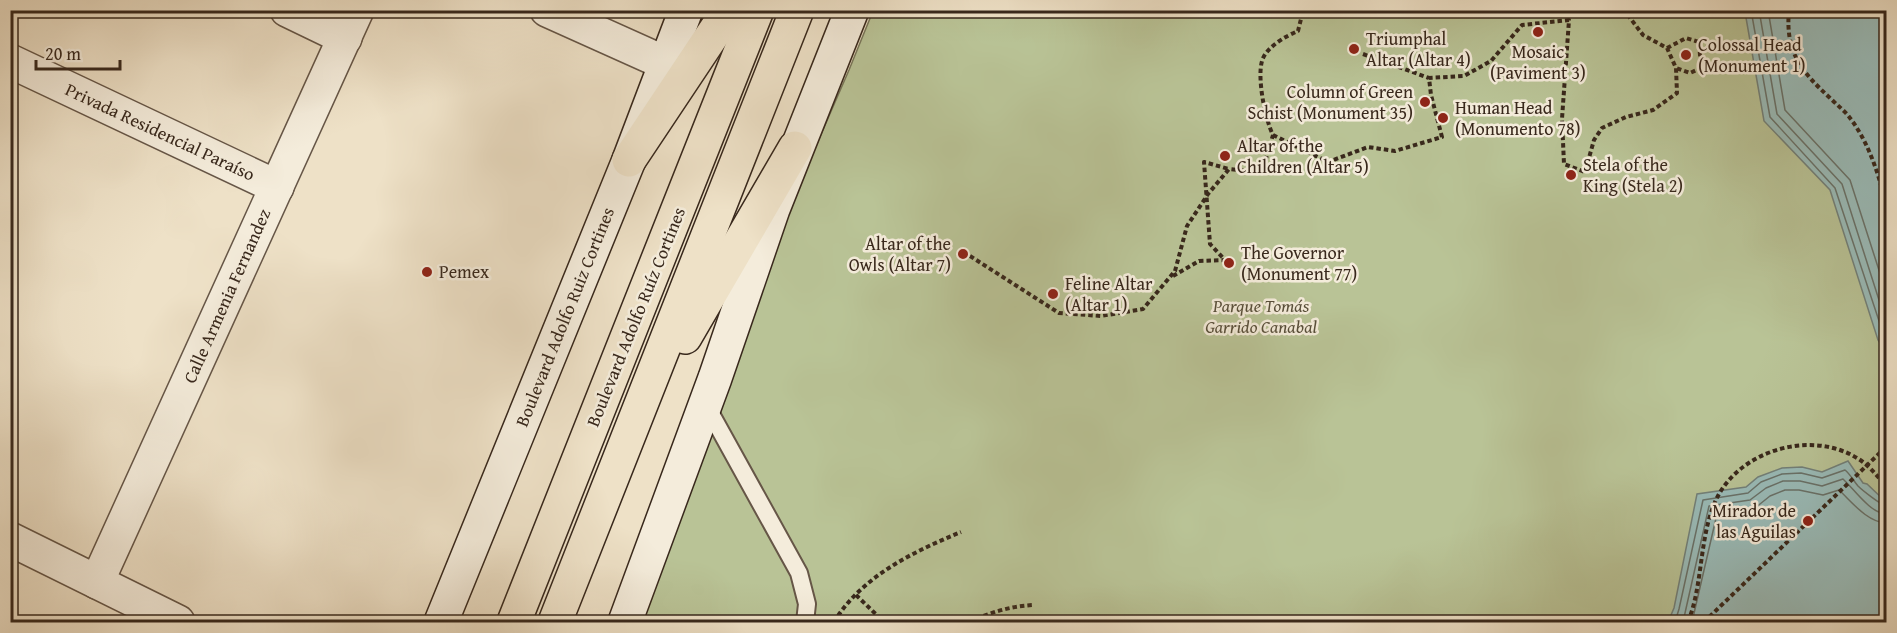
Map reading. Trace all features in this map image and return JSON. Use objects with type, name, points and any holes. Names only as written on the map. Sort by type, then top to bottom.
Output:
[{"type":"highway","points":[[629,160],[729,10]]},
{"type":"highway","name":"Boulevard Adolfo Ruíz Cortines","points":[[514,622],[757,10]]},
{"type":"highway","name":"Boulevard Adolfo Ruíz Cortines","points":[[555,622],[797,10]]},
{"type":"highway","points":[[630,432],[795,148]]},
{"type":"main road","points":[[287,10],[351,24]]},
{"type":"main road","points":[[547,10],[665,63]]},
{"type":"main road","name":"Boulevard Adolfo Ruiz Cortines","points":[[441,622],[629,160],[686,10]]},
{"type":"main road","points":[[625,622],[795,148],[852,10]]},
{"type":"main road","name":"Calle Armenia Fernandez","points":[[98,582],[351,24]]},
{"type":"main road","name":"Privada Residencial Paraíso","points":[[10,61],[277,187]]},
{"type":"main road","points":[[10,539],[178,622]]},
{"type":"lane","points":[[705,403],[799,573],[807,604],[805,622]]},
{"type":"path","points":[[1296,10],[1302,15],[1298,31],[1280,39],[1262,60],[1262,90],[1266,120],[1273,135],[1328,162],[1368,147],[1395,151],[1442,137],[1429,78]]},
{"type":"path","points":[[1364,54],[1429,78],[1464,76],[1491,61],[1522,25],[1569,20],[1563,99],[1564,164],[1585,172],[1594,140],[1602,128],[1626,117],[1653,110],[1677,93],[1676,68],[1667,48],[1643,35],[1624,10]]},
{"type":"path","points":[[1789,10],[1788,33],[1794,54],[1806,75],[1849,116],[1858,129],[1867,146],[1887,203]]},
{"type":"path","points":[[1667,48],[1686,38],[1699,42],[1701,68],[1690,73],[1676,68]]},
{"type":"path","points":[[1169,278],[1199,261],[1225,260],[1210,244],[1204,162],[1247,171],[1265,162],[1273,135]]},
{"type":"path","points":[[970,256],[1059,313],[1101,316],[1143,309],[1175,272],[1188,226],[1208,194],[1229,169]]},
{"type":"path","points":[[1688,622],[1712,510],[1720,493],[1742,468],[1771,451],[1800,446],[1836,450],[1856,457],[1868,465],[1887,486]]},
{"type":"path","points":[[1704,622],[1887,447]]},
{"type":"path","points":[[834,622],[856,595],[886,568],[961,532]]},
{"type":"path","points":[[856,595],[884,622]]},
{"type":"path","points":[[970,622],[982,616],[1034,604]]},
{"type":"green space","name":"Parque Tomás Garrido Canabal","points":[[873,11],[1801,11],[1886,165],[1886,522],[1722,622],[635,622],[715,378]]},
{"type":"water","points":[[1748,10],[1886,11],[1886,353],[1878,340],[1830,190],[1764,121],[1745,12]]},
{"type":"water","points":[[1848,461],[1863,483],[1886,502],[1886,622],[1668,622],[1674,608],[1697,494],[1746,487],[1758,477],[1782,468],[1802,467],[1822,472]]},
{"type":"place","name":"Mosaic (Paviment 3)","points":[[1538,32]]},
{"type":"place","name":"Triumphal Altar (Altar 4)","points":[[1354,49]]},
{"type":"place","name":"Colossal Head (Monument 1)","points":[[1686,55]]},
{"type":"place","name":"Column of Green Schist (Monument 35)","points":[[1425,102]]},
{"type":"place","name":"Human Head (Monumento 78)","points":[[1443,118]]},
{"type":"place","name":"Altar of the Children (Altar 5)","points":[[1225,156]]},
{"type":"place","name":"Stela of the King (Stela 2)","points":[[1571,175]]},
{"type":"place","name":"Altar of the Owls (Altar 7)","points":[[963,254]]},
{"type":"place","name":"The Governor (Monument 77)","points":[[1229,263]]},
{"type":"place","name":"Pemex","points":[[427,272]]},
{"type":"place","name":"Feline Altar (Altar 1)","points":[[1053,294]]},
{"type":"place","name":"Mirador de las Aguilas","points":[[1808,521]]}]
